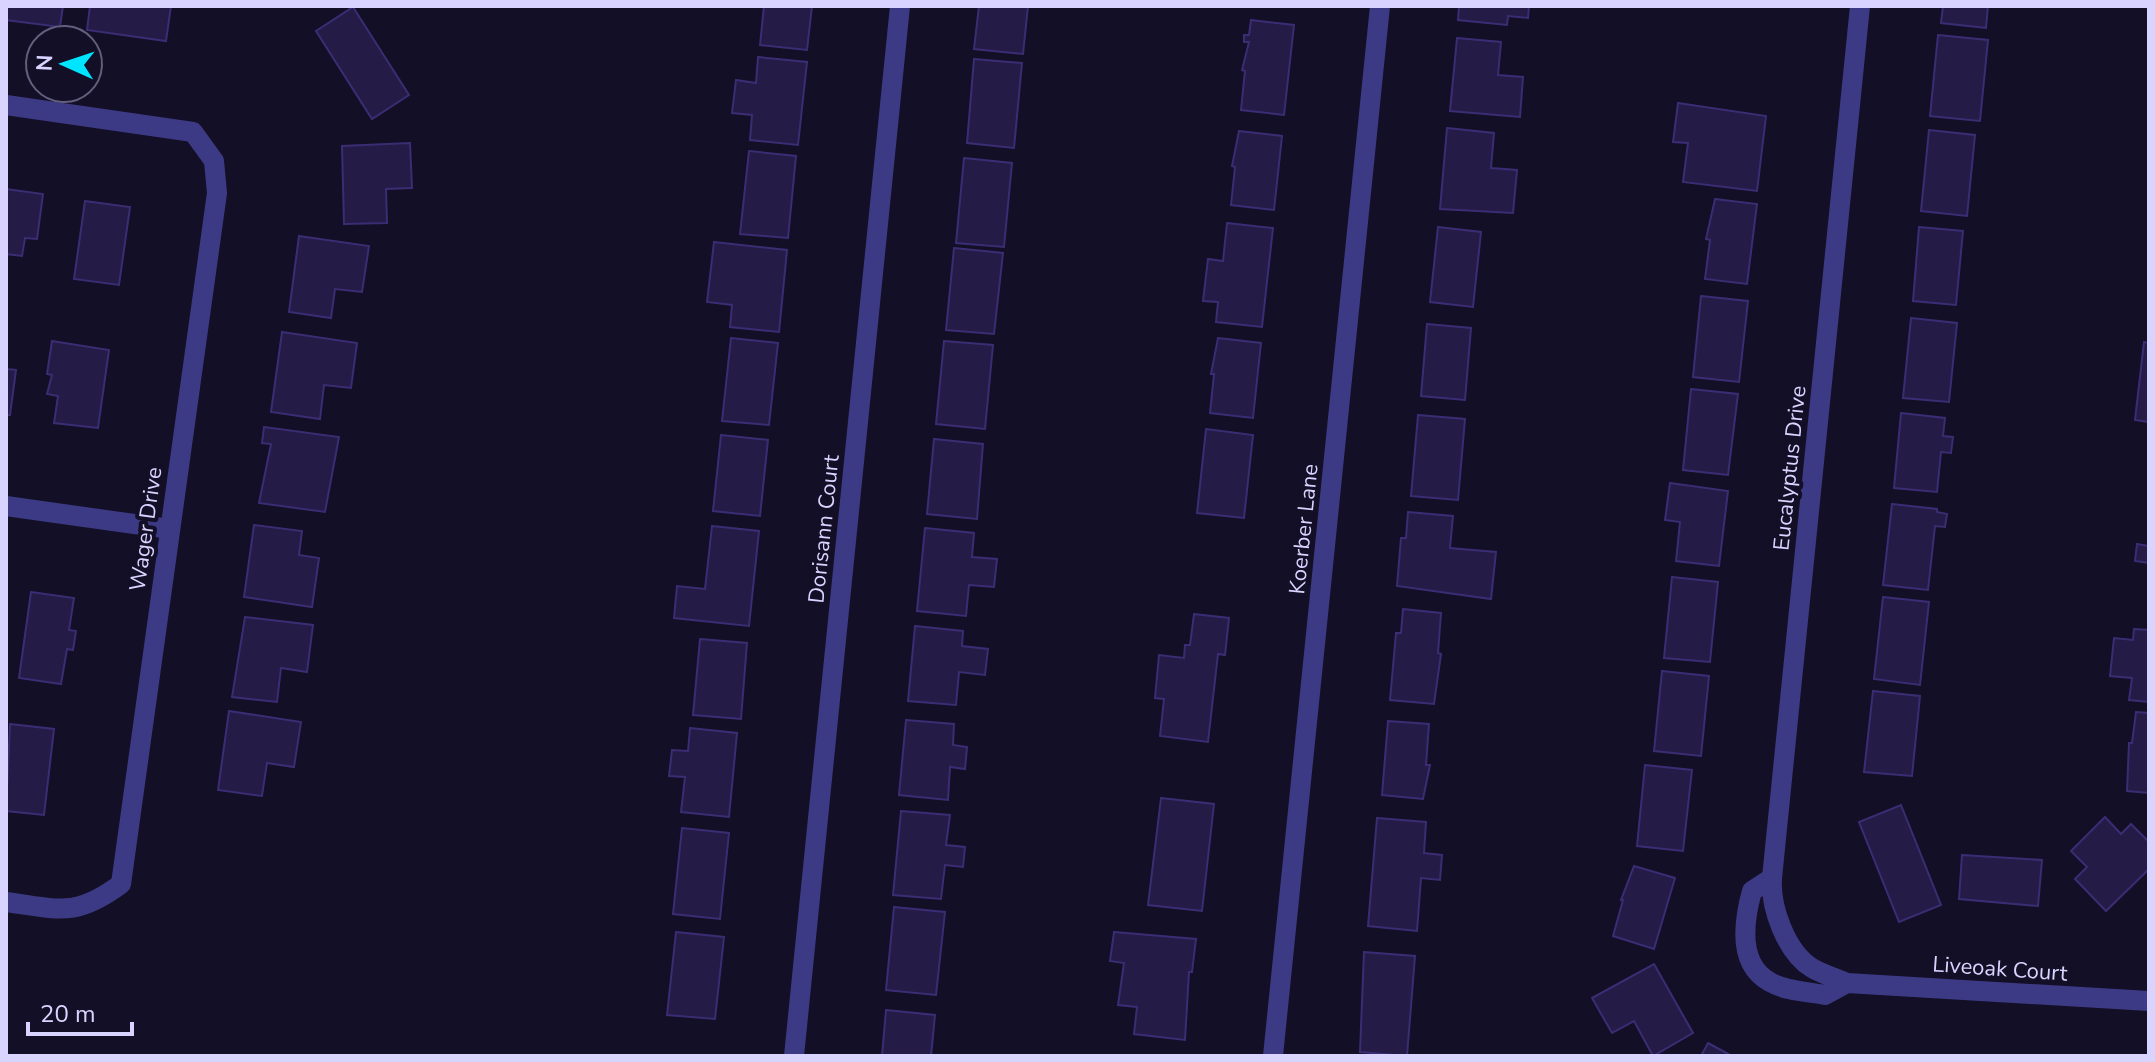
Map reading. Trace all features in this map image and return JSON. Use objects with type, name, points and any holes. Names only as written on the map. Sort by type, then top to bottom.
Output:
[{"type":"street","name":"Dorisann Court","points":[[794,1056],[900,6]]},
{"type":"street","name":"Koerber Lane","points":[[1273,1056],[1380,6]]},
{"type":"street","name":"Eucalyptus Drive","points":[[1784,934],[1771,889],[1860,6]]},
{"type":"street","name":"Wager Drive","points":[[6,105],[193,132],[214,161],[217,193],[121,884],[98,901],[72,911],[6,902]]},
{"type":"street","points":[[6,506],[170,529]]},
{"type":"street","name":"Liveoak Court","points":[[1772,878],[1752,891],[1743,925],[1749,958],[1769,982],[1802,991],[1825,995],[1847,983]]},
{"type":"street","name":"Liveoak Court","points":[[1784,934],[1809,967],[1847,983],[2149,1001]]},
{"type":"building","points":[[6,6],[63,6],[60,24],[6,20]]},
{"type":"building","points":[[90,6],[171,6],[166,41],[104,32],[104,24],[88,24]]},
{"type":"building","points":[[764,6],[812,6],[807,50],[760,45]]},
{"type":"building","points":[[979,6],[1028,6],[1023,54],[974,49]]},
{"type":"building","points":[[1459,6],[1529,6],[1528,18],[1508,16],[1507,25],[1458,20]]},
{"type":"building","points":[[1943,6],[1988,6],[1986,28],[1941,23]]},
{"type":"building","points":[[353,7],[409,95],[372,119],[316,31]]},
{"type":"building","points":[[1251,20],[1294,25],[1284,115],[1241,110],[1245,71],[1242,70],[1249,42],[1244,42],[1244,35],[1249,35]]},
{"type":"building","points":[[1938,35],[1988,40],[1980,121],[1930,116]]},
{"type":"building","points":[[1457,38],[1501,42],[1498,75],[1523,77],[1520,117],[1450,111]]},
{"type":"building","points":[[758,57],[807,62],[798,145],[750,140],[752,115],[732,113],[736,80],[756,83]]},
{"type":"building","points":[[974,59],[1022,63],[1014,148],[967,143]]},
{"type":"building","points":[[1678,103],[1766,116],[1757,191],[1683,182],[1688,143],[1673,142]]},
{"type":"building","points":[[1447,128],[1494,133],[1491,168],[1517,170],[1513,213],[1440,209]]},
{"type":"building","points":[[1929,130],[1975,135],[1967,216],[1921,211]]},
{"type":"building","points":[[1239,131],[1282,136],[1274,210],[1231,205],[1235,167],[1232,166]]},
{"type":"building","points":[[410,143],[412,188],[386,189],[387,223],[344,224],[342,146]]},
{"type":"building","points":[[749,151],[796,156],[788,238],[740,234]]},
{"type":"building","points":[[964,158],[1012,163],[1004,247],[956,243]]},
{"type":"building","points":[[6,189],[43,194],[37,239],[25,238],[22,256],[6,254]]},
{"type":"building","points":[[1715,199],[1757,204],[1747,284],[1705,279],[1710,240],[1706,239]]},
{"type":"building","points":[[85,201],[130,207],[119,285],[74,279]]},
{"type":"building","points":[[1227,223],[1273,228],[1262,327],[1216,322],[1218,302],[1203,301],[1208,259],[1223,261]]},
{"type":"building","points":[[1438,227],[1481,232],[1473,307],[1430,302]]},
{"type":"building","points":[[1919,227],[1963,231],[1956,305],[1913,301]]},
{"type":"building","points":[[299,236],[369,246],[362,292],[335,289],[331,318],[289,312]]},
{"type":"building","points":[[714,242],[787,250],[779,332],[730,327],[732,305],[707,302]]},
{"type":"building","points":[[954,248],[1003,253],[994,334],[946,330]]},
{"type":"building","points":[[1701,296],[1748,301],[1739,382],[1693,377]]},
{"type":"building","points":[[1911,318],[1957,323],[1949,402],[1903,398]]},
{"type":"building","points":[[1427,324],[1471,328],[1465,400],[1421,396]]},
{"type":"building","points":[[282,332],[357,343],[351,388],[324,385],[320,419],[271,412]]},
{"type":"building","points":[[731,338],[778,343],[769,425],[722,421]]},
{"type":"building","points":[[1218,338],[1261,343],[1253,418],[1210,413],[1214,374],[1211,374]]},
{"type":"building","points":[[52,341],[109,350],[98,428],[54,423],[58,396],[47,394],[52,375],[47,374]]},
{"type":"building","points":[[944,341],[993,345],[985,429],[936,424]]},
{"type":"building","points":[[2144,342],[2149,343],[2149,422],[2135,420]]},
{"type":"building","points":[[6,369],[16,370],[10,415],[6,415]]},
{"type":"building","points":[[1691,389],[1738,394],[1728,475],[1683,470]]},
{"type":"building","points":[[1901,413],[1945,418],[1943,436],[1953,437],[1951,453],[1941,452],[1937,492],[1894,488]]},
{"type":"building","points":[[1418,415],[1465,419],[1458,500],[1411,496]]},
{"type":"building","points":[[264,427],[339,437],[325,512],[259,503],[271,444],[262,443]]},
{"type":"building","points":[[1206,429],[1253,435],[1244,518],[1197,513]]},
{"type":"building","points":[[721,435],[768,440],[760,516],[713,511]]},
{"type":"building","points":[[934,439],[983,444],[977,519],[927,514]]},
{"type":"building","points":[[1670,483],[1728,491],[1719,566],[1676,561],[1680,522],[1665,520]]},
{"type":"building","points":[[1892,504],[1937,509],[1937,512],[1947,514],[1945,527],[1935,526],[1928,590],[1883,585]]},
{"type":"building","points":[[1408,512],[1453,516],[1450,548],[1496,552],[1491,599],[1397,586],[1401,538],[1406,538]]},
{"type":"building","points":[[254,525],[302,531],[299,555],[319,558],[312,607],[244,597]]},
{"type":"building","points":[[712,526],[759,531],[749,626],[674,618],[677,586],[705,589]]},
{"type":"building","points":[[925,528],[974,533],[972,557],[997,559],[994,587],[969,585],[966,616],[917,611]]},
{"type":"building","points":[[2137,544],[2149,546],[2149,563],[2135,561]]},
{"type":"building","points":[[1672,577],[1718,582],[1710,662],[1664,658]]},
{"type":"building","points":[[31,592],[74,598],[69,630],[76,631],[73,650],[67,649],[61,684],[19,678]]},
{"type":"building","points":[[1883,597],[1929,602],[1920,685],[1874,679]]},
{"type":"building","points":[[1403,609],[1441,613],[1438,653],[1441,654],[1434,704],[1390,700],[1396,633],[1401,633]]},
{"type":"building","points":[[1194,614],[1229,618],[1225,655],[1218,654],[1208,742],[1160,736],[1164,699],[1155,698],[1159,655],[1184,658],[1185,645],[1190,645]]},
{"type":"building","points":[[245,617],[313,625],[307,672],[281,668],[277,702],[232,697]]},
{"type":"building","points":[[915,626],[963,631],[962,646],[988,649],[985,675],[959,672],[956,705],[908,701]]},
{"type":"building","points":[[2134,629],[2149,630],[2149,702],[2129,700],[2132,678],[2110,676],[2114,638],[2133,640]]},
{"type":"building","points":[[700,639],[747,643],[741,719],[693,715]]},
{"type":"building","points":[[1662,671],[1709,676],[1701,756],[1654,751]]},
{"type":"building","points":[[1873,691],[1920,696],[1912,776],[1864,772]]},
{"type":"building","points":[[229,711],[301,722],[294,767],[267,763],[262,796],[218,790]]},
{"type":"building","points":[[2136,712],[2149,713],[2149,793],[2127,791],[2129,743],[2132,743]]},
{"type":"building","points":[[906,720],[954,724],[953,745],[967,747],[965,769],[950,767],[948,800],[899,795]]},
{"type":"building","points":[[1388,721],[1429,724],[1426,765],[1430,765],[1423,799],[1382,795]]},
{"type":"building","points":[[10,724],[54,729],[44,815],[6,811]]},
{"type":"building","points":[[690,728],[737,733],[729,817],[681,812],[685,777],[669,776],[672,750],[688,751]]},
{"type":"building","points":[[1645,765],[1692,770],[1683,851],[1637,846]]},
{"type":"building","points":[[1161,798],[1214,804],[1202,911],[1148,905]]},
{"type":"building","points":[[1901,805],[1941,905],[1899,922],[1859,822]]},
{"type":"building","points":[[901,811],[950,815],[946,845],[965,847],[963,867],[945,865],[941,899],[893,895]]},
{"type":"building","points":[[2105,817],[2121,834],[2131,824],[2149,842],[2149,869],[2106,911],[2075,879],[2087,867],[2071,851]]},
{"type":"building","points":[[1377,818],[1426,822],[1424,853],[1442,855],[1440,880],[1421,878],[1417,931],[1368,926]]},
{"type":"building","points":[[682,828],[729,833],[720,919],[673,914]]},
{"type":"building","points":[[1962,855],[2042,860],[2038,906],[1959,899]]},
{"type":"building","points":[[1634,866],[1675,878],[1654,949],[1613,936],[1621,900]]},
{"type":"building","points":[[894,907],[945,912],[936,995],[886,990]]},
{"type":"building","points":[[676,932],[724,937],[715,1019],[667,1015]]},
{"type":"building","points":[[1114,932],[1196,939],[1192,972],[1189,972],[1185,1040],[1134,1034],[1137,1007],[1118,1005],[1124,963],[1110,961]]},
{"type":"building","points":[[1364,952],[1415,956],[1407,1056],[1360,1052]]},
{"type":"building","points":[[1654,964],[1693,1033],[1653,1056],[1634,1021],[1612,1033],[1592,998]]},
{"type":"building","points":[[886,1010],[935,1015],[931,1056],[882,1056]]},
{"type":"building","points":[[1708,1043],[1732,1056],[1701,1056]]}]
